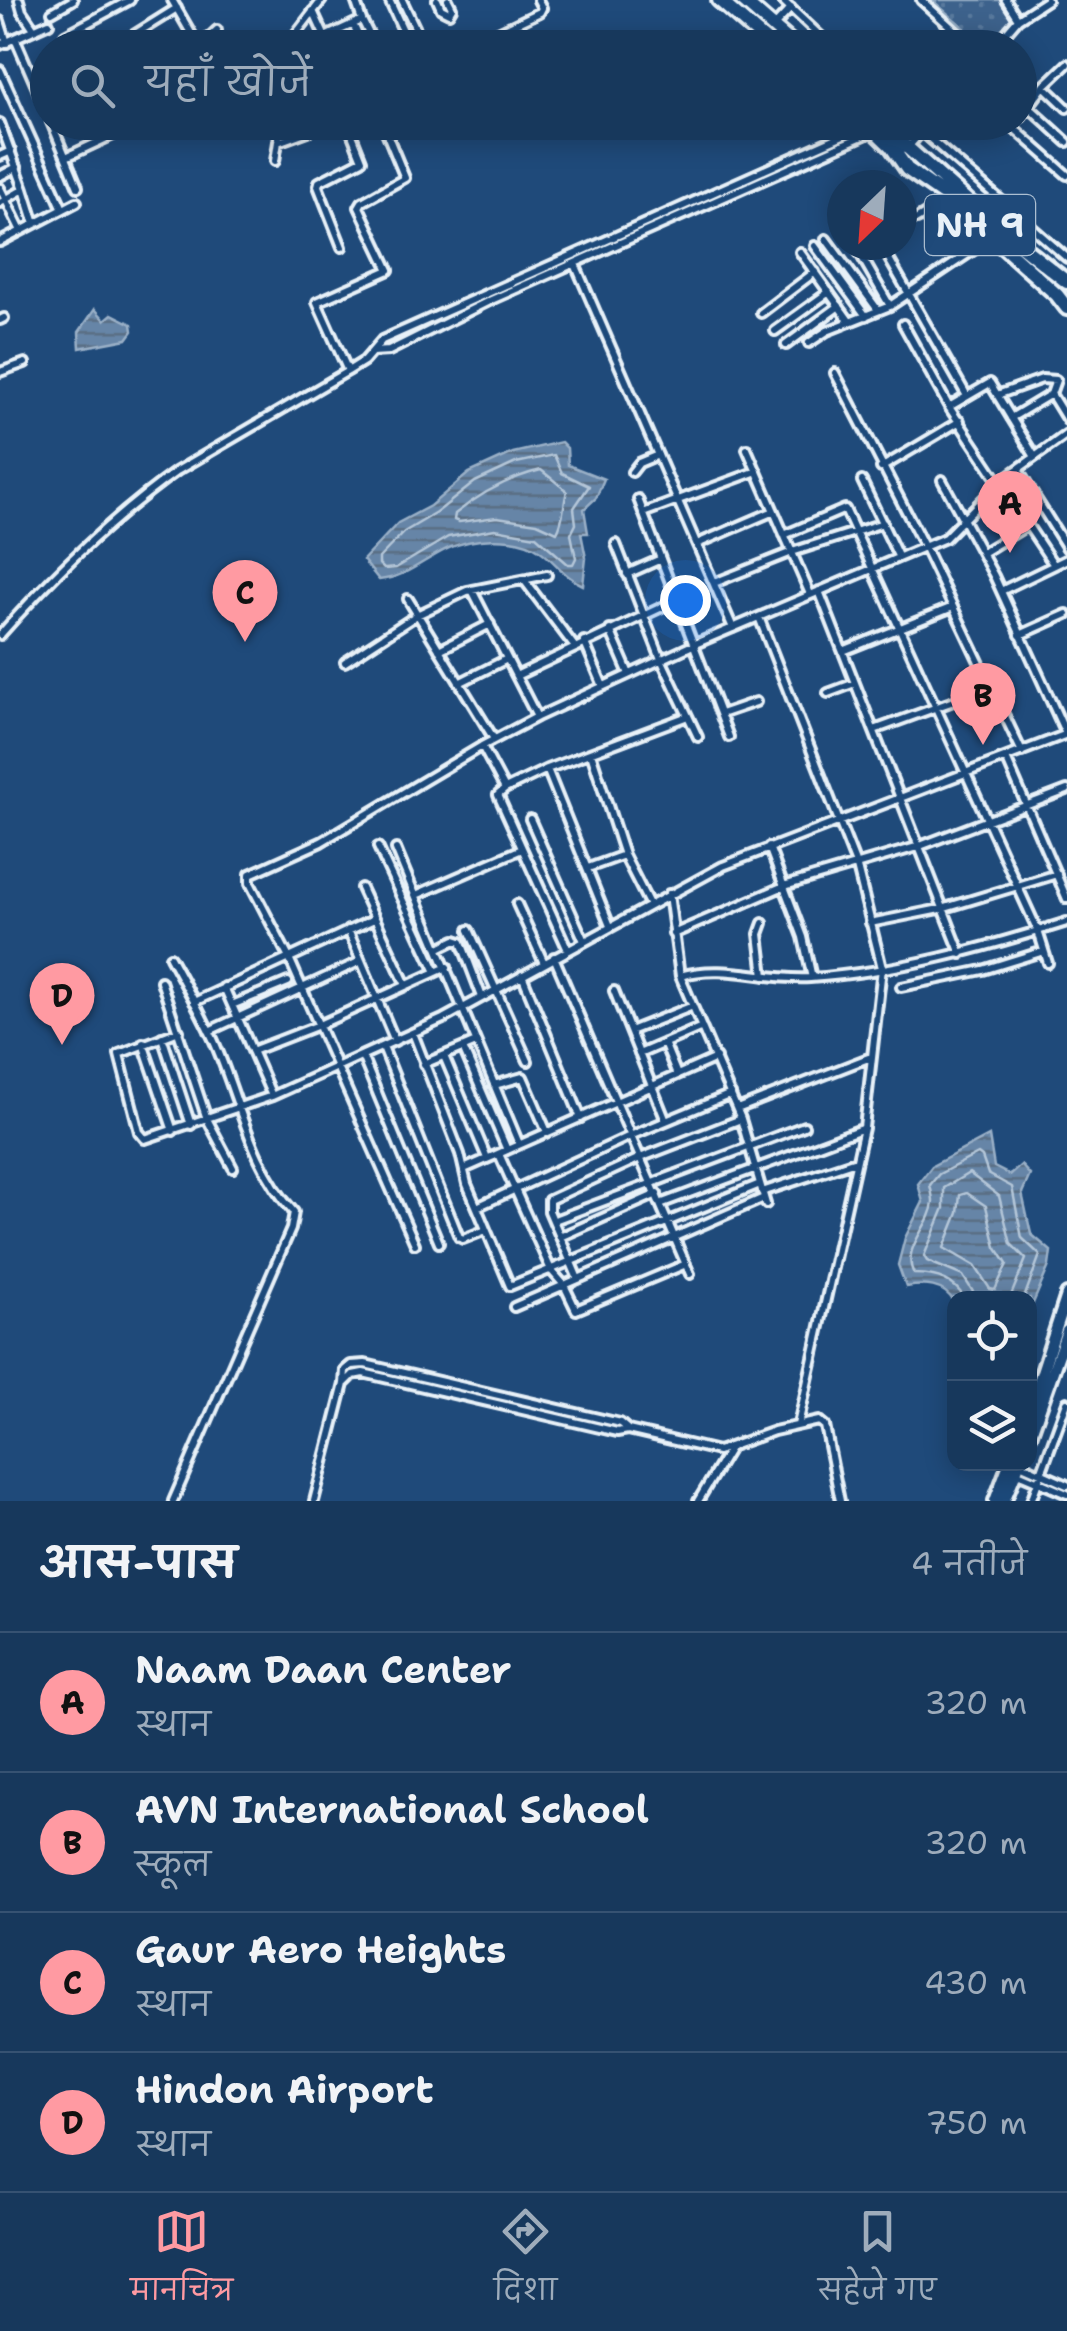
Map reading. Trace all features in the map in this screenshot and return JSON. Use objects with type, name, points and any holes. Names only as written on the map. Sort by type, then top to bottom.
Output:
[{"type":"highway","points":[[719,0],[761,30]]},
{"type":"highway","points":[[742,0],[759,7]]},
{"type":"highway","name":"NH 9","points":[[893,140],[900,145],[907,169],[954,196],[1067,282]]},
{"type":"highway","name":"NH 9","points":[[954,196],[1067,308]]},
{"type":"main road","points":[[1037,1390],[1067,1295]]},
{"type":"main road","points":[[1037,1417],[1066,1338]]},
{"type":"main road","points":[[995,1501],[1011,1471]]},
{"type":"main road","points":[[1004,1501],[1013,1471]]},
{"type":"street","points":[[19,0],[34,29],[49,23]]},
{"type":"street","points":[[56,6],[73,0]]},
{"type":"street","points":[[73,30],[130,0]]},
{"type":"street","points":[[172,0],[189,30]]},
{"type":"street","points":[[298,30],[322,0]]},
{"type":"street","points":[[355,0],[367,30]]},
{"type":"street","points":[[389,0],[403,30]]},
{"type":"street","points":[[402,0],[416,30]]},
{"type":"street","points":[[437,0],[442,10],[449,13],[452,8],[448,0]]},
{"type":"street","points":[[502,30],[540,12],[538,0]]},
{"type":"street","points":[[782,0],[814,30]]},
{"type":"street","points":[[921,0],[954,30]]},
{"type":"street","points":[[1006,0],[1018,19]]},
{"type":"street","points":[[1009,30],[1047,0]]},
{"type":"street","points":[[142,30],[177,8]]},
{"type":"street","points":[[777,30],[791,8]]},
{"type":"street","points":[[313,11],[322,30]]},
{"type":"street","points":[[340,30],[362,20]]},
{"type":"street","points":[[0,21],[3,44],[30,31]]},
{"type":"street","points":[[353,24],[356,30]]},
{"type":"street","points":[[16,40],[30,72]]},
{"type":"street","points":[[1037,95],[1067,64]]},
{"type":"street","points":[[0,70],[30,136]]},
{"type":"street","points":[[1044,86],[1067,108]]},
{"type":"street","points":[[1037,114],[1067,142]]},
{"type":"street","points":[[0,122],[35,224]]},
{"type":"street","points":[[32,140],[63,209]]},
{"type":"street","points":[[59,140],[78,187]]},
{"type":"street","points":[[66,157],[102,140]]},
{"type":"street","points":[[275,161],[278,142],[284,140]]},
{"type":"street","points":[[342,247],[318,186],[362,160],[354,140]]},
{"type":"street","points":[[348,371],[317,302],[389,270],[359,207],[405,178],[389,140]]},
{"type":"street","points":[[0,635],[51,577],[176,470],[348,371],[382,340],[838,140]]},
{"type":"street","points":[[370,352],[389,351],[841,140]]},
{"type":"street","points":[[900,145],[908,140]]},
{"type":"street","points":[[931,140],[1067,258]]},
{"type":"street","points":[[1031,140],[1067,175]]},
{"type":"street","points":[[0,156],[11,151]]},
{"type":"street","points":[[0,176],[16,167]]},
{"type":"street","points":[[917,219],[954,196],[972,177]]},
{"type":"street","points":[[0,188],[3,201],[21,231]]},
{"type":"street","points":[[3,201],[24,190]]},
{"type":"street","points":[[0,242],[77,202]]},
{"type":"street","points":[[809,343],[827,330],[890,306],[994,237]]},
{"type":"street","points":[[606,239],[610,248]]},
{"type":"street","points":[[826,239],[878,310]]},
{"type":"street","points":[[815,246],[866,316]]},
{"type":"street","points":[[800,252],[850,322]]},
{"type":"street","points":[[864,260],[890,306]]},
{"type":"street","points":[[889,260],[968,396]]},
{"type":"street","points":[[575,264],[733,628]]},
{"type":"street","points":[[761,313],[815,272]]},
{"type":"street","points":[[775,331],[829,292]]},
{"type":"street","points":[[786,345],[839,306]]},
{"type":"street","points":[[903,324],[949,407],[1054,565]]},
{"type":"street","points":[[0,372],[25,363]]},
{"type":"street","points":[[835,373],[924,546],[1022,752]]},
{"type":"street","points":[[997,395],[1049,377],[1056,380],[1051,394],[1012,418]]},
{"type":"street","points":[[949,407],[990,383],[1036,457]]},
{"type":"street","points":[[1051,394],[1067,420]]},
{"type":"street","points":[[881,468],[960,422]]},
{"type":"street","points":[[414,1244],[320,1025],[250,883],[250,874],[321,842],[538,717],[695,644],[944,538],[1000,482],[1067,434]]},
{"type":"street","points":[[747,449],[810,594]]},
{"type":"street","points":[[632,472],[639,463],[658,455]]},
{"type":"street","points":[[1018,470],[1067,548]]},
{"type":"street","points":[[643,513],[757,471]]},
{"type":"street","points":[[179,1031],[121,1051],[118,1057],[141,1137],[149,1139],[272,1096],[383,1047],[463,1008],[699,877],[1066,734],[1001,591],[942,480]]},
{"type":"street","points":[[862,481],[898,556]]},
{"type":"street","points":[[638,499],[729,736]]},
{"type":"street","points":[[784,535],[845,510],[1038,931],[1048,963]]},
{"type":"street","points":[[697,544],[774,511]]},
{"type":"street","points":[[714,584],[792,552],[882,523]]},
{"type":"street","points":[[982,553],[1028,526]]},
{"type":"street","points":[[616,544],[661,659],[698,737]]},
{"type":"street","points":[[1001,591],[1067,558]]},
{"type":"street","points":[[628,574],[661,560]]},
{"type":"street","points":[[345,662],[416,614],[472,590],[547,575]]},
{"type":"street","points":[[523,579],[574,646]]},
{"type":"street","points":[[472,590],[538,717]]},
{"type":"street","points":[[819,590],[961,954]]},
{"type":"street","points":[[408,599],[494,739]]},
{"type":"street","points":[[516,676],[678,600]]},
{"type":"street","points":[[843,652],[953,608]]},
{"type":"street","points":[[1020,635],[1067,614]]},
{"type":"street","points":[[759,618],[841,821],[857,867],[882,968],[858,1161],[798,1425]]},
{"type":"street","points":[[439,650],[490,624]]},
{"type":"street","points":[[610,630],[629,674]]},
{"type":"street","points":[[584,641],[603,686]]},
{"type":"street","points":[[459,683],[507,659]]},
{"type":"street","points":[[828,694],[856,683]]},
{"type":"street","points":[[874,730],[992,687]]},
{"type":"street","points":[[720,714],[756,702]]},
{"type":"street","points":[[568,950],[498,795],[548,769],[688,716]]},
{"type":"street","points":[[482,746],[505,788]]},
{"type":"street","points":[[591,754],[624,855],[649,904]]},
{"type":"street","points":[[1006,758],[1067,899]]},
{"type":"street","points":[[548,769],[610,926]]},
{"type":"street","points":[[673,934],[784,886],[920,846],[1067,790]]},
{"type":"street","points":[[530,818],[584,941]]},
{"type":"street","points":[[378,847],[436,972]]},
{"type":"street","points":[[770,847],[806,944],[812,978]]},
{"type":"street","points":[[416,895],[522,849]]},
{"type":"street","points":[[396,850],[519,1144]]},
{"type":"street","points":[[588,868],[624,855]]},
{"type":"street","points":[[870,923],[945,908],[1057,874]]},
{"type":"street","points":[[539,884],[556,876]]},
{"type":"street","points":[[361,888],[406,986]]},
{"type":"street","points":[[669,894],[680,976],[742,1119],[763,1195]]},
{"type":"street","points":[[517,904],[544,963]]},
{"type":"street","points":[[194,1002],[374,919]]},
{"type":"street","points":[[680,976],[707,969],[812,978],[961,954],[1067,922]]},
{"type":"street","points":[[763,924],[759,934],[764,976]]},
{"type":"street","points":[[348,930],[395,1041]]},
{"type":"street","points":[[469,930],[528,1061]]},
{"type":"street","points":[[439,948],[454,940],[461,942],[482,997]]},
{"type":"street","points":[[901,986],[983,970],[1044,952]]},
{"type":"street","points":[[170,957],[209,1031],[279,1196],[294,1212],[231,1371],[173,1501]]},
{"type":"street","points":[[554,957],[690,1274]]},
{"type":"street","points":[[209,1031],[304,990],[361,960]]},
{"type":"street","points":[[252,1052],[447,967]]},
{"type":"street","points":[[522,975],[581,1118]]},
{"type":"street","points":[[161,981],[207,1119],[232,1168]]},
{"type":"street","points":[[232,1005],[288,982]]},
{"type":"street","points":[[224,988],[272,1096]]},
{"type":"street","points":[[614,991],[666,1121]]},
{"type":"street","points":[[630,1031],[693,1006]]},
{"type":"street","points":[[639,1054],[702,1027]]},
{"type":"street","points":[[413,1033],[507,1284],[514,1286],[668,1222],[763,1195],[858,1161]]},
{"type":"street","points":[[162,1037],[191,1125]]},
{"type":"street","points":[[424,1064],[476,1042]]},
{"type":"street","points":[[143,1043],[173,1131]]},
{"type":"street","points":[[664,1044],[677,1075]]},
{"type":"street","points":[[383,1047],[459,1237],[486,1230]]},
{"type":"street","points":[[463,1048],[514,1190],[576,1310],[686,1264]]},
{"type":"street","points":[[362,1056],[439,1243]]},
{"type":"street","points":[[444,1056],[488,1158]]},
{"type":"street","points":[[737,1109],[872,1056]]},
{"type":"street","points":[[464,1170],[716,1058]]},
{"type":"street","points":[[494,1085],[523,1077],[548,1132]]},
{"type":"street","points":[[477,1207],[731,1094]]},
{"type":"street","points":[[578,1279],[548,1200],[640,1158],[742,1119]]},
{"type":"street","points":[[556,1219],[804,1126]]},
{"type":"street","points":[[660,1204],[864,1128]]},
{"type":"street","points":[[562,1236],[657,1194]]},
{"type":"street","points":[[514,1306],[674,1238],[763,1195]]},
{"type":"street","points":[[529,1280],[537,1297]]},
{"type":"street","points":[[314,1501],[345,1370],[351,1364],[365,1364],[620,1424],[628,1430],[712,1450],[819,1421],[825,1426],[840,1501]]},
{"type":"street","points":[[351,1364],[358,1373],[618,1432],[628,1430]]},
{"type":"street","points":[[344,1384],[358,1373]]},
{"type":"street","points":[[1031,1501],[1067,1402]]},
{"type":"street","points":[[698,1501],[730,1448]]},
{"type":"street","points":[[1025,1471],[1067,1494]]},
{"type":"street","points":[[1039,1477],[1067,1485]]},
{"type":"shaded area","points":[[932,0],[1003,0],[1012,17],[1001,30],[967,30]]},
{"type":"water","points":[[95,309],[105,320],[112,314],[132,324],[133,331],[127,339],[80,348],[79,332]]},
{"type":"water","points":[[561,442],[567,448],[568,465],[604,479],[596,498],[584,509],[588,533],[581,533],[586,558],[583,585],[534,547],[504,539],[458,545],[407,571],[379,580],[363,560],[398,523],[430,506],[469,473],[513,453]]},
{"type":"water","points":[[989,1136],[994,1167],[1010,1175],[1021,1165],[1030,1175],[1022,1193],[1031,1234],[1051,1251],[1037,1294],[947,1294],[933,1287],[906,1287],[898,1265],[905,1238],[923,1202],[918,1184],[932,1166]]},
{"type":"place","name":"Naam Daan Center","points":[[1010,553]]},
{"type":"place","name":"Gaur Aero Heights","points":[[245,642]]},
{"type":"place","name":"AVN International School","points":[[983,745]]},
{"type":"place","name":"Hindon Airport","points":[[62,1045]]}]
